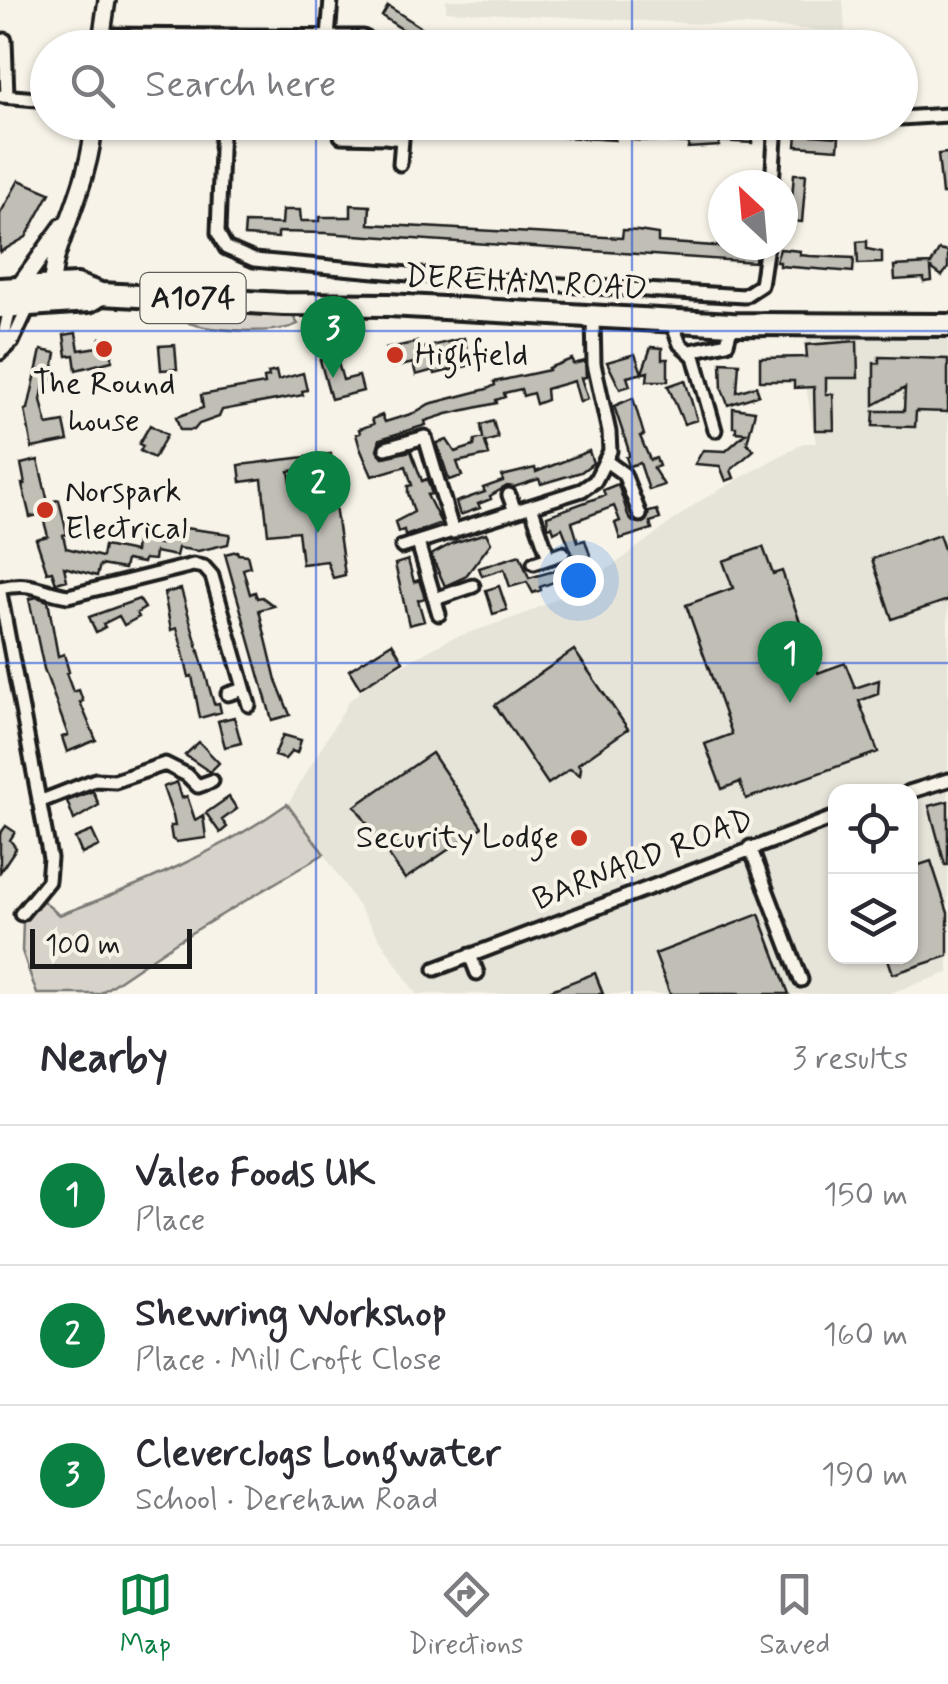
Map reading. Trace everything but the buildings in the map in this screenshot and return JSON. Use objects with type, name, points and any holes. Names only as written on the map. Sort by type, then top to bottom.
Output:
[{"type":"highway","name":"DEREHAM ROAD","points":[[11,299],[52,285],[90,288],[101,294],[388,305],[592,318],[732,324],[948,325]]},
{"type":"highway","name":"DEREHAM ROAD","points":[[11,299],[89,301],[101,294]]},
{"type":"street","points":[[103,30],[107,0]]},
{"type":"street","points":[[328,30],[330,0]]},
{"type":"street","points":[[5,40],[3,96],[30,98]]},
{"type":"street","points":[[918,117],[948,115]]},
{"type":"street","points":[[52,285],[54,263],[81,194],[91,140]]},
{"type":"street","name":"DEREHAM ROAD","points":[[221,140],[218,232],[226,248],[254,260],[744,296],[762,285],[766,260]]},
{"type":"street","points":[[400,164],[402,140]]},
{"type":"street","points":[[773,170],[775,140]]},
{"type":"street","points":[[0,353],[11,299],[69,220]]},
{"type":"street","points":[[0,353],[12,342],[11,299]]},
{"type":"street","points":[[402,547],[582,490],[594,480],[610,452],[594,364],[592,318]]},
{"type":"street","points":[[671,321],[680,344],[690,351],[698,367],[715,430]]},
{"type":"street","points":[[690,351],[728,342],[732,324]]},
{"type":"street","points":[[386,448],[431,435],[454,532]]},
{"type":"street","points":[[606,460],[624,474],[641,496],[640,515]]},
{"type":"street","points":[[509,495],[515,512]]},
{"type":"street","points":[[531,506],[549,558]]},
{"type":"street","points":[[418,543],[439,614]]},
{"type":"street","points":[[534,563],[563,553]]},
{"type":"street","points":[[21,914],[48,881],[50,858],[0,590],[38,585],[68,596],[193,565],[204,567],[212,576],[248,704]]},
{"type":"street","points":[[434,599],[473,586]]},
{"type":"street","points":[[228,694],[244,689]]},
{"type":"street","points":[[39,802],[95,780],[115,782],[165,764],[187,774],[198,786],[212,781]]},
{"type":"street","points":[[918,789],[948,780]]},
{"type":"street","name":"BARNARD ROAD","points":[[435,968],[828,819]]},
{"type":"street","points":[[750,848],[800,980]]},
{"type":"street","points":[[470,955],[477,974]]},
{"type":"shaded area","points":[[446,0],[843,0],[845,30],[825,30],[446,11]]},
{"type":"shaded area","points":[[189,311],[281,313],[292,315],[298,324],[260,331],[213,328],[189,323]]},
{"type":"shaded area","points":[[948,337],[948,973],[887,994],[416,994],[288,804],[349,701],[370,683],[450,639],[522,615],[573,591],[698,502],[803,443],[816,443],[806,387],[806,338]]},
{"type":"shaded area","points":[[287,804],[324,854],[176,942],[99,994],[37,994],[22,951],[23,922],[42,900],[59,915],[89,904],[205,853]]},
{"type":"place","name":"The Round house","points":[[104,349]]},
{"type":"place","name":"Highfield","points":[[395,355]]},
{"type":"place","name":"Cleverclogs Longwater","points":[[333,378]]},
{"type":"place","name":"Norspark Electrical","points":[[45,510]]},
{"type":"place","name":"Shewring Workshop","points":[[318,533]]},
{"type":"place","name":"Valeo Foods UK","points":[[790,703]]},
{"type":"place","name":"Security Lodge","points":[[579,838]]}]
